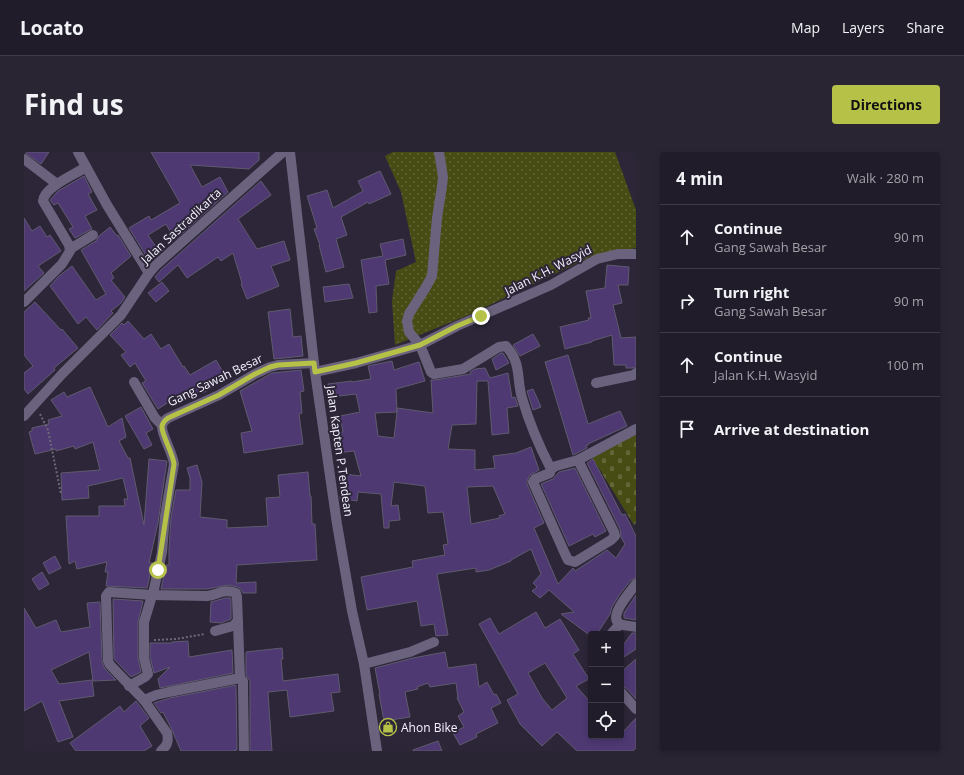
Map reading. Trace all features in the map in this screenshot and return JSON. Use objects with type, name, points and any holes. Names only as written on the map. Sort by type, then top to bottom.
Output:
[{"type":"street","points":[[78,152],[107,205],[149,273]]},
{"type":"street","name":"Jalan Sastradikarta","points":[[24,416],[63,373],[121,316],[149,273],[168,253],[283,152]]},
{"type":"street","name":"Jalan Kapten P.Tendean","points":[[290,152],[315,367],[337,524],[352,611],[364,664],[377,751]]},
{"type":"street","points":[[439,152],[443,177],[437,218],[432,276],[409,314],[407,320],[409,332],[420,345],[431,372],[434,374],[463,369],[500,347],[506,346],[517,363],[521,396],[551,469]]},
{"type":"street","points":[[24,159],[57,184]]},
{"type":"street","points":[[24,302],[62,264],[69,254],[70,249],[44,201],[45,194],[57,184],[86,167]]},
{"type":"street","points":[[70,249],[93,235]]},
{"type":"street","name":"Jalan K.H. Wasyid","points":[[315,367],[356,363],[420,345],[457,326],[546,288],[597,259],[618,254],[636,254]]},
{"type":"street","name":"Gang Sawah Besar","points":[[162,425],[168,418],[219,395],[270,367],[278,365],[315,367]]},
{"type":"street","points":[[596,383],[636,373]]},
{"type":"street","points":[[130,686],[147,676],[143,640],[144,622],[152,596],[162,552],[174,464],[173,455],[162,429],[162,425],[155,418],[134,382]]},
{"type":"street","points":[[578,460],[615,536],[575,562],[568,560],[533,482],[535,479],[550,473],[551,469],[556,466],[578,460],[636,429]]},
{"type":"street","points":[[636,584],[616,613],[617,621],[620,624],[636,627]]},
{"type":"street","points":[[161,751],[168,743],[167,733],[144,700],[108,661],[106,596],[109,592],[152,596],[207,596],[220,591],[232,591],[236,593],[240,678],[243,681],[244,751]]},
{"type":"street","points":[[215,631],[233,626],[238,621]]},
{"type":"street","points":[[614,631],[620,624]]},
{"type":"street","points":[[364,664],[410,652],[434,642]]},
{"type":"street","points":[[144,700],[169,692],[240,678]]},
{"type":"street","points":[[624,695],[636,709]]},
{"type":"path","points":[[35,404],[48,430],[60,494]]},
{"type":"path","points":[[143,640],[176,639],[215,631]]},
{"type":"green space","points":[[393,152],[615,152],[636,210],[636,248],[590,257],[471,314],[395,345],[392,301],[396,271],[416,262],[401,192],[385,156]]},
{"type":"green space","points":[[636,428],[636,523],[634,525],[590,454]]},
{"type":"building","points":[[24,152],[49,152],[41,164]]},
{"type":"building","points":[[151,152],[259,152],[259,160],[249,169],[190,165],[202,187],[220,177],[228,192],[175,240],[166,224],[148,235],[160,253],[150,262],[129,228],[149,216],[151,220],[180,203]]},
{"type":"building","points":[[380,171],[391,194],[369,204],[368,202],[341,217],[347,235],[336,239],[344,267],[326,272],[320,245],[314,229],[317,228],[307,196],[327,190],[333,208],[363,191],[358,181]]},
{"type":"building","points":[[84,176],[92,192],[88,194],[97,210],[85,216],[92,229],[75,238],[69,229],[73,227],[58,203],[54,205],[50,200],[58,191]]},
{"type":"building","points":[[261,181],[271,195],[238,219],[257,249],[284,241],[290,260],[271,266],[279,286],[247,299],[241,284],[242,283],[233,253],[221,261],[218,257],[187,278],[178,265],[159,282],[155,277],[161,270]]},
{"type":"building","points":[[24,218],[32,231],[40,226],[47,237],[50,235],[61,251],[38,266],[44,273],[24,291]]},
{"type":"building","points":[[110,227],[117,236],[118,235],[131,256],[111,273],[114,278],[111,280],[125,297],[121,303],[111,311],[113,313],[97,330],[86,317],[78,324],[50,286],[59,276],[72,266],[96,300],[106,294],[81,250],[96,241],[99,236]]},
{"type":"building","points":[[403,239],[406,255],[385,260],[389,284],[376,286],[377,312],[369,313],[361,260],[383,256],[380,244]]},
{"type":"building","points":[[607,265],[629,267],[628,285],[618,285],[622,303],[613,305],[621,338],[636,337],[636,367],[626,368],[626,365],[614,365],[612,335],[565,349],[560,327],[589,320],[588,318],[591,318],[586,291],[605,288]]},
{"type":"building","points":[[162,282],[169,291],[156,302],[148,293]]},
{"type":"building","points":[[349,284],[353,298],[325,302],[323,287]]},
{"type":"building","points":[[35,302],[61,330],[62,329],[78,348],[54,368],[55,370],[28,394],[24,389],[24,373],[33,366],[24,355],[24,312]]},
{"type":"building","points":[[290,309],[293,337],[301,336],[303,356],[274,359],[268,312]]},
{"type":"building","points":[[128,321],[144,339],[151,334],[161,349],[169,344],[183,367],[184,366],[190,375],[216,360],[227,379],[203,393],[201,390],[179,404],[175,398],[158,409],[142,383],[146,381],[135,363],[130,367],[121,355],[126,352],[110,335],[122,323],[124,325]]},
{"type":"building","points":[[533,334],[540,346],[520,356],[513,345]]},
{"type":"building","points":[[503,353],[509,363],[496,370],[492,359]]},
{"type":"building","points":[[568,355],[588,424],[620,411],[627,426],[588,444],[586,446],[587,448],[573,455],[545,362]]},
{"type":"building","points":[[392,361],[394,370],[419,362],[425,381],[396,389],[397,412],[397,408],[433,413],[431,380],[471,374],[470,372],[475,369],[485,368],[490,378],[508,373],[512,398],[515,397],[518,406],[507,408],[509,433],[492,435],[488,381],[477,381],[476,424],[452,425],[448,449],[475,450],[475,470],[495,468],[493,456],[516,453],[531,447],[539,470],[530,475],[527,484],[544,523],[534,528],[558,584],[573,568],[575,571],[607,550],[616,558],[625,544],[621,537],[620,529],[587,463],[593,459],[622,515],[625,514],[636,536],[636,578],[631,580],[620,594],[599,631],[588,631],[588,634],[561,614],[574,612],[549,590],[540,598],[532,591],[537,587],[533,583],[541,574],[531,549],[511,561],[489,570],[476,572],[476,568],[437,574],[448,635],[436,636],[434,624],[421,626],[417,601],[367,610],[361,577],[413,567],[412,561],[445,555],[443,545],[448,544],[443,512],[428,513],[425,486],[394,482],[391,506],[398,505],[400,520],[389,521],[389,528],[384,528],[381,494],[358,492],[357,501],[340,498],[344,474],[361,476],[354,451],[337,453],[335,433],[343,432],[340,416],[360,412],[356,394],[330,397],[328,384],[371,379],[368,366]],"holes":[[[397,412],[394,438],[378,436],[375,413]],[[493,486],[505,514],[499,516],[500,518],[471,524],[467,487]]]},
{"type":"building","points":[[301,370],[304,391],[300,392],[302,413],[299,414],[303,444],[244,453],[241,433],[252,431],[240,391],[272,373]]},
{"type":"building","points":[[90,387],[108,427],[122,418],[126,437],[119,441],[128,458],[130,458],[144,525],[149,459],[167,461],[158,523],[149,563],[153,563],[147,588],[106,586],[108,572],[105,572],[107,562],[77,569],[75,561],[69,564],[66,516],[99,516],[99,506],[125,506],[124,499],[128,499],[123,478],[88,486],[89,498],[62,500],[61,473],[100,470],[93,442],[75,449],[74,446],[56,451],[56,449],[35,454],[29,432],[32,431],[32,428],[49,424],[48,420],[62,416],[51,400],[64,392],[67,397]]},
{"type":"building","points":[[533,389],[541,407],[533,410],[527,391]]},
{"type":"building","points":[[141,407],[153,429],[146,433],[152,445],[144,449],[125,416]]},
{"type":"building","points":[[197,465],[202,482],[200,517],[227,520],[227,528],[268,526],[266,498],[280,497],[278,475],[308,472],[312,524],[315,524],[317,560],[237,565],[236,583],[256,582],[256,593],[243,593],[238,587],[228,585],[207,589],[161,589],[166,565],[169,565],[171,517],[176,490],[190,490],[190,478],[187,468]]},
{"type":"building","points":[[575,468],[606,531],[595,537],[593,534],[569,546],[541,484],[553,479],[559,472]]},
{"type":"building","points":[[55,556],[61,568],[49,574],[43,563]]},
{"type":"building","points":[[42,572],[49,584],[39,590],[32,579]]},
{"type":"building","points":[[636,595],[636,620],[624,618],[624,613]]},
{"type":"building","points":[[231,598],[231,619],[221,623],[210,622],[211,602]]},
{"type":"building","points":[[113,599],[143,601],[138,622],[138,658],[141,672],[131,677],[114,659]]},
{"type":"building","points":[[100,602],[102,662],[105,669],[116,680],[93,681],[89,652],[51,670],[59,684],[92,680],[94,696],[59,701],[73,737],[58,742],[42,701],[24,711],[24,608],[36,628],[56,620],[61,632],[90,627],[87,603]]},
{"type":"building","points":[[536,612],[545,628],[560,619],[579,650],[573,654],[588,677],[588,680],[576,686],[588,700],[588,739],[624,739],[624,731],[636,718],[636,748],[633,751],[577,751],[557,732],[542,746],[520,724],[507,700],[518,694],[479,624],[490,618],[499,634]],"holes":[[[545,663],[567,698],[552,710],[542,698],[528,673]]]},
{"type":"building","points":[[632,633],[636,633],[636,649],[624,657],[624,644]]},
{"type":"building","points":[[188,641],[189,657],[232,650],[233,673],[160,688],[158,679],[170,667],[154,673],[150,657],[150,643]]},
{"type":"building","points":[[282,648],[283,659],[281,659],[283,681],[338,674],[340,692],[331,693],[334,711],[290,717],[287,690],[268,692],[272,751],[250,751],[250,681],[246,675],[246,652]]},
{"type":"building","points":[[445,652],[448,668],[476,664],[479,687],[487,682],[494,695],[496,694],[501,703],[491,708],[498,723],[476,734],[477,737],[460,745],[453,733],[464,727],[458,716],[464,712],[457,698],[456,683],[430,687],[428,683],[417,687],[418,689],[405,692],[410,717],[384,721],[379,694],[375,668],[413,658]]},
{"type":"building","points":[[636,659],[636,699],[624,687],[624,669]]},
{"type":"building","points":[[236,685],[237,750],[181,751],[163,712],[161,713],[154,703],[170,698]]},
{"type":"building","points":[[136,701],[149,718],[140,726],[152,746],[144,751],[76,751],[70,743],[120,706],[124,712]]},
{"type":"building","points":[[438,741],[442,751],[413,751],[413,750]]},
{"type":"place","name":"Ahon Bike","points":[[388,727]]},
{"type":"route","points":[[158,570],[162,552],[174,464],[173,455],[162,429],[164,421],[219,395],[270,367],[278,365],[314,363],[315,372],[386,356],[420,345],[457,326],[481,316]]}]
